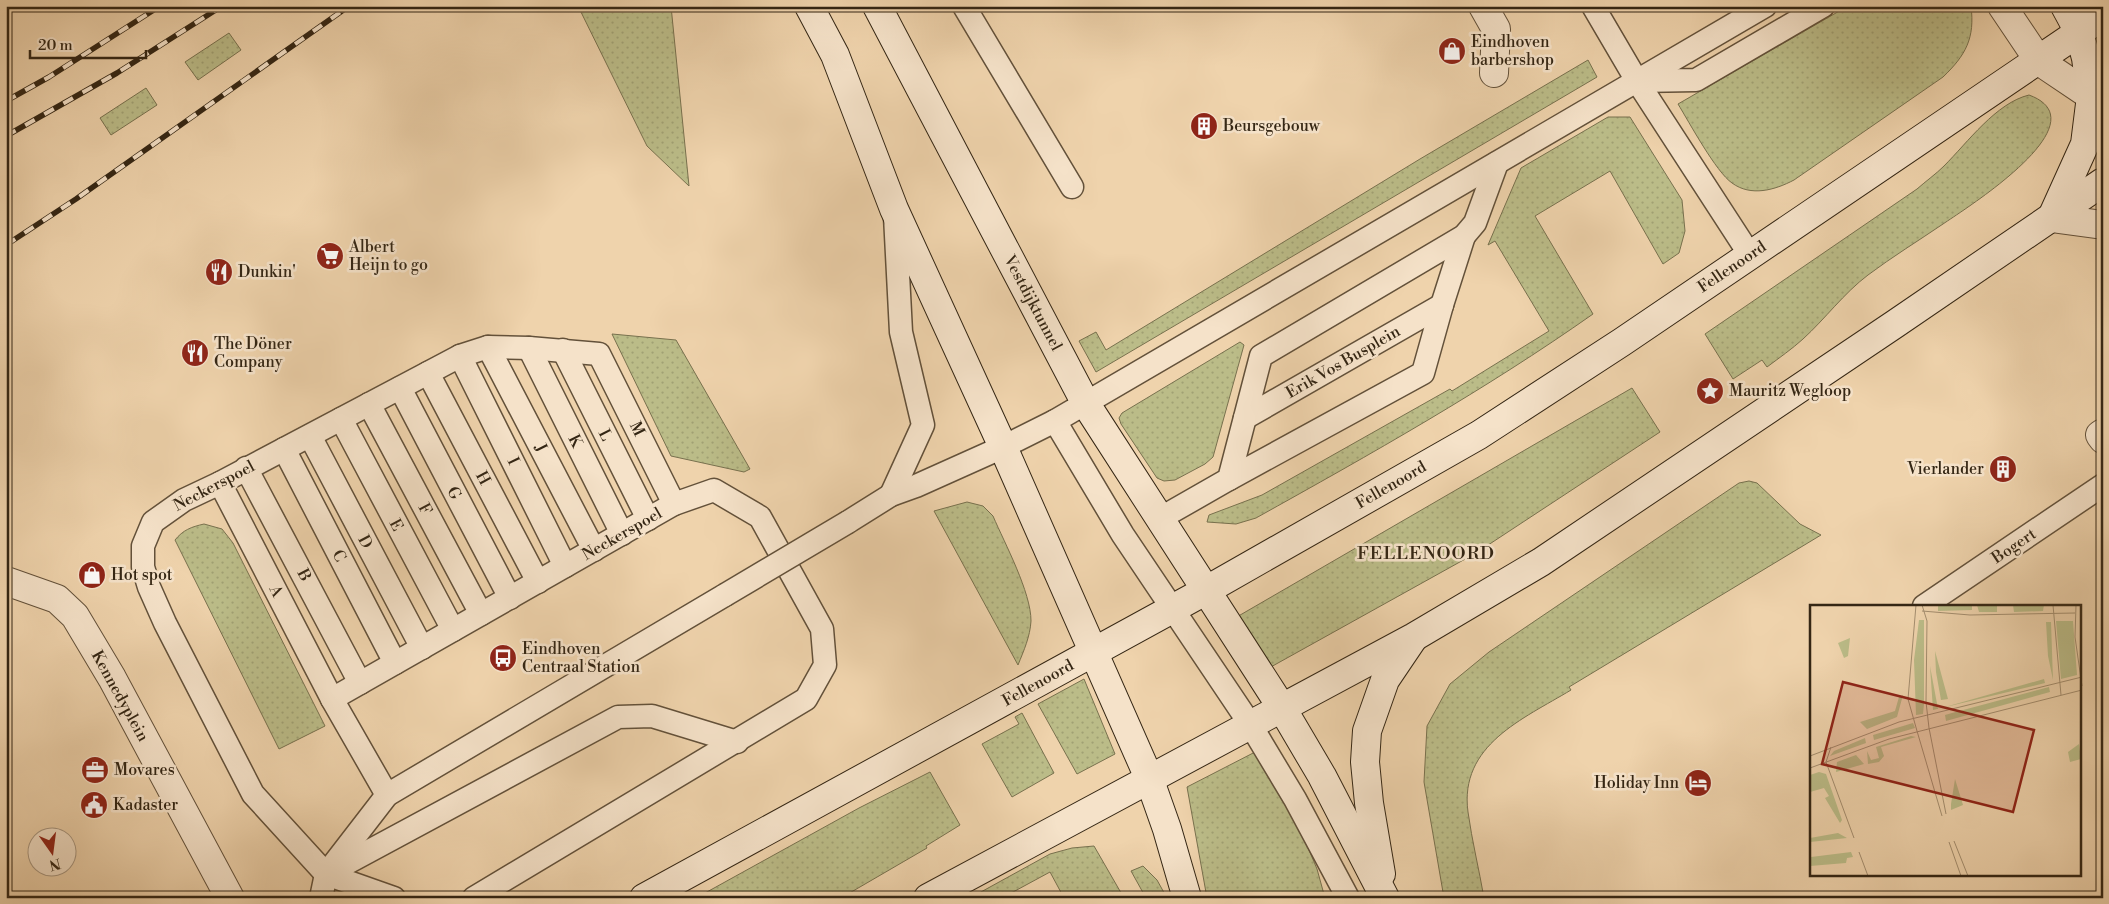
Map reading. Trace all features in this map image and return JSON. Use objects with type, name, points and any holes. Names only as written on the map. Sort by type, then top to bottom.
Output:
[{"type":"main road","points":[[810,6],[835,55],[894,209],[1003,447],[1092,653],[1149,778],[1167,829],[1187,898]]},
{"type":"main road","name":"Vestdijktunnel","points":[[877,6],[1086,404],[1282,708],[1322,776],[1385,898]]},
{"type":"main road","points":[[1483,6],[1496,29],[1494,73]]},
{"type":"main road","points":[[2002,6],[2039,60],[2097,97]]},
{"type":"main road","points":[[2051,218],[2085,144],[2097,97],[2079,32],[2065,6]]},
{"type":"main road","name":"Fellenoord","points":[[644,898],[1205,591],[1479,435],[1622,342],[2103,16]]},
{"type":"main road","points":[[928,898],[1414,637],[1542,562],[2103,182]]},
{"type":"main road","points":[[2051,218],[2103,225]]},
{"type":"main road","points":[[2103,433],[2100,435],[2103,438]]},
{"type":"main road","name":"Kennedyplein","points":[[6,581],[57,599],[74,616],[112,678],[230,898]]},
{"type":"main road","points":[[1385,898],[1368,795],[1365,762],[1367,730],[1385,680],[1414,637]]},
{"type":"lane","points":[[964,6],[1072,187]]},
{"type":"lane","points":[[1593,6],[1637,81],[1750,254]]},
{"type":"lane","points":[[321,898],[326,874],[387,795],[891,495],[916,486],[1003,447],[1086,404],[1765,6]]},
{"type":"lane","points":[[1637,81],[1696,80],[1823,6]]},
{"type":"lane","points":[[1159,519],[1423,373],[1464,236],[1474,223],[1497,163]]},
{"type":"lane","points":[[891,495],[923,425],[901,332],[894,209]]},
{"type":"lane","points":[[1229,479],[1261,356],[1464,236]]},
{"type":"lane","name":"Erik Vos Busplein","points":[[1245,418],[1442,305]]},
{"type":"lane","name":"Neckerspoel","points":[[394,898],[326,874],[254,794],[164,623],[148,587],[142,567],[143,546],[153,522],[184,500],[220,483],[460,356],[488,347],[563,350],[599,354]]},
{"type":"lane","name":"J","points":[[488,347],[594,550]]},
{"type":"lane","name":"K","points":[[529,348],[622,534]]},
{"type":"lane","name":"L","points":[[563,350],[648,519]]},
{"type":"lane","name":"M","points":[[599,354],[674,504]]},
{"type":"lane","name":"I","points":[[460,356],[565,566]]},
{"type":"lane","name":"H","points":[[428,373],[538,582]]},
{"type":"lane","name":"G","points":[[400,388],[510,598]]},
{"type":"lane","name":"F","points":[[369,404],[480,614]]},
{"type":"lane","name":"E","points":[[341,419],[453,630]]},
{"type":"lane","points":[[1055,421],[1123,535],[1174,608],[1250,724],[1295,799],[1348,898]]},
{"type":"lane","name":"D","points":[[310,436],[422,648]]},
{"type":"lane","name":"C","points":[[284,449],[395,663]]},
{"type":"lane","name":"B","points":[[246,468],[360,683]]},
{"type":"lane","name":"A","points":[[220,483],[332,699]]},
{"type":"lane","name":"Bogert","points":[[1925,605],[2103,485]]},
{"type":"lane","name":"Neckerspoel","points":[[332,699],[674,504],[714,490],[760,518],[822,629],[825,665],[806,699],[474,898]]},
{"type":"lane","points":[[332,699],[387,795]]},
{"type":"lane","points":[[326,874],[618,717],[652,716],[737,742]]},
{"type":"green space","points":[[578,6],[671,6],[689,186],[647,146]]},
{"type":"green space","points":[[1848,6],[1971,6],[1972,28],[1963,53],[1943,77],[1794,180],[1779,187],[1755,191],[1747,190],[1732,183],[1718,169],[1678,104]]},
{"type":"green space","points":[[229,33],[241,50],[198,80],[185,62]]},
{"type":"green space","points":[[1588,60],[1597,77],[1096,372],[1079,341],[1096,332],[1106,350],[1420,159]]},
{"type":"green space","points":[[146,88],[157,105],[111,135],[100,118]]},
{"type":"green space","points":[[2029,95],[2048,108],[2050,124],[2041,143],[2023,163],[2001,183],[1868,275],[1803,339],[1781,357],[1767,367],[1762,360],[1733,379],[1705,334],[1917,189],[1944,166],[1983,124],[2005,106]]},
{"type":"green space","points":[[1608,117],[1630,117],[1682,200],[1685,231],[1679,253],[1663,264],[1610,171],[1535,216],[1593,314],[1469,395],[1256,518],[1236,524],[1207,522],[1209,515],[1262,495],[1450,389],[1452,391],[1549,331],[1495,241],[1488,245],[1521,168]]},
{"type":"green space","points":[[612,334],[676,340],[750,469],[744,472],[671,456]]},
{"type":"green space","points":[[1240,342],[1244,345],[1213,457],[1205,464],[1175,480],[1164,481],[1157,478],[1121,424],[1119,418],[1122,413]]},
{"type":"green space","points":[[1632,388],[1660,432],[1476,553],[1269,668],[1235,618]]},
{"type":"green space","points":[[1749,481],[1757,483],[1800,524],[1821,535],[1569,687],[1571,690],[1533,712],[1498,737],[1484,752],[1474,769],[1468,789],[1468,812],[1471,834],[1484,898],[1444,898],[1424,782],[1427,726],[1450,684],[1489,652],[1739,483]]},
{"type":"green space","points":[[967,502],[983,506],[993,516],[1027,596],[1031,621],[1018,665],[934,511]]},
{"type":"green space","points":[[204,524],[222,529],[233,543],[325,726],[279,749],[175,540],[188,529]]},
{"type":"green space","points":[[1084,679],[1115,754],[1077,774],[1038,704]]},
{"type":"green space","points":[[1022,713],[1054,773],[1012,797],[982,744],[1019,724],[1015,717]]},
{"type":"green space","points":[[1259,750],[1291,807],[1317,869],[1325,898],[1207,898],[1187,787]]},
{"type":"green space","points":[[930,772],[960,825],[926,846],[927,848],[841,898],[696,898],[859,808]]},
{"type":"green space","points":[[1094,846],[1124,898],[1064,898],[1050,872],[1002,898],[970,898],[1050,854],[1072,848]]},
{"type":"green space","points":[[1143,866],[1157,880],[1167,898],[1146,898],[1131,871]]},
{"type":"railway","points":[[6,101],[49,77],[160,6]]},
{"type":"railway","points":[[6,136],[117,73],[222,6]]},
{"type":"railway","points":[[6,245],[76,199],[349,6]]},
{"type":"place","name":"Eindhoven barbershop","points":[[1452,51]]},
{"type":"place","name":"Beursgebouw","points":[[1204,126]]},
{"type":"place","name":"Albert Heijn to go","points":[[330,256]]},
{"type":"place","name":"Dunkin'","points":[[219,272]]},
{"type":"place","name":"The Döner Company","points":[[195,353]]},
{"type":"place","name":"Mauritz Wegloop","points":[[1710,391]]},
{"type":"place","name":"Vierlander","points":[[2003,469]]},
{"type":"place","name":"Hot spot","points":[[92,575]]},
{"type":"place","name":"Eindhoven Centraal Station","points":[[503,658]]},
{"type":"place","name":"Movares","points":[[95,770]]},
{"type":"place","name":"Holiday Inn","points":[[1698,783]]},
{"type":"place","name":"Kadaster","points":[[94,805]]},
{"type":"district","name":"FELLENOORD","points":[[1426,553]]}]
